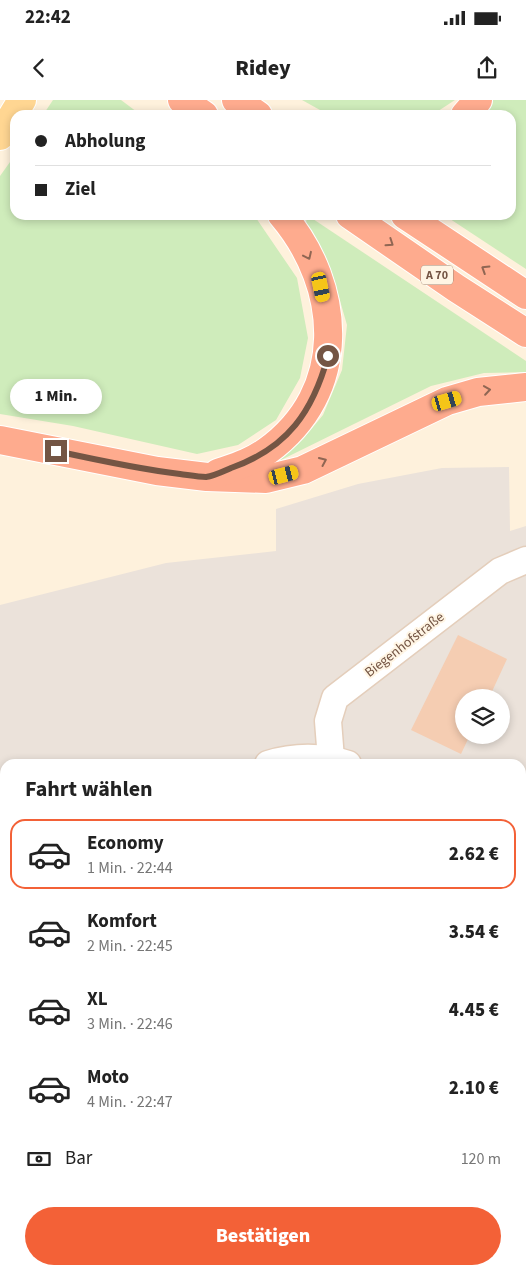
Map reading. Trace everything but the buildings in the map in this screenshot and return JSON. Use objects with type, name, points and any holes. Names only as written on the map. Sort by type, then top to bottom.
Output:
[{"type":"highway","points":[[180,100],[188,110]]},
{"type":"highway","points":[[180,100],[196,110]]},
{"type":"highway","points":[[236,100],[251,110]]},
{"type":"highway","points":[[469,110],[478,100]]},
{"type":"highway","points":[[207,477],[246,463],[266,452],[290,432],[306,413],[321,381],[328,356],[329,325],[321,287],[307,253],[285,220]]},
{"type":"highway","name":"A 70","points":[[357,220],[456,288],[526,333]]},
{"type":"highway","name":"A 70","points":[[413,220],[526,295]]},
{"type":"highway","points":[[0,440],[157,471],[207,477],[266,479],[302,470],[447,401],[478,392],[526,387]]},
{"type":"main road","points":[[0,136],[10,120]]},
{"type":"main road","points":[[0,146],[10,132]]},
{"type":"street","name":"Biegenhofstraße","points":[[339,759],[328,721],[335,698],[500,571],[526,560]]},
{"type":"street","name":"Biegenhofstraße","points":[[285,759],[305,759]]},
{"type":"shaded area","points":[[509,467],[510,531],[526,526],[526,759],[0,759],[0,605],[166,563],[276,551],[276,509],[358,484],[442,468]]},
{"type":"green space","points":[[53,100],[121,100],[134,110],[46,110]]},
{"type":"green space","points":[[302,100],[455,100],[440,110],[320,110]]},
{"type":"green space","points":[[488,100],[526,100],[526,269],[452,220],[516,220],[516,110],[481,110]]},
{"type":"green space","points":[[10,162],[10,220],[257,220],[297,278],[308,338],[300,378],[276,420],[238,445],[197,454],[73,426],[0,414],[0,176]]},
{"type":"green space","points":[[306,220],[314,220],[526,361],[526,372],[484,373],[431,386],[279,461],[303,439],[323,415],[342,370],[347,325],[332,273],[306,224]]},
{"type":"route","points":[[56,451],[157,471],[207,477],[246,463],[266,452],[290,432],[306,413],[321,381],[328,356]]}]
